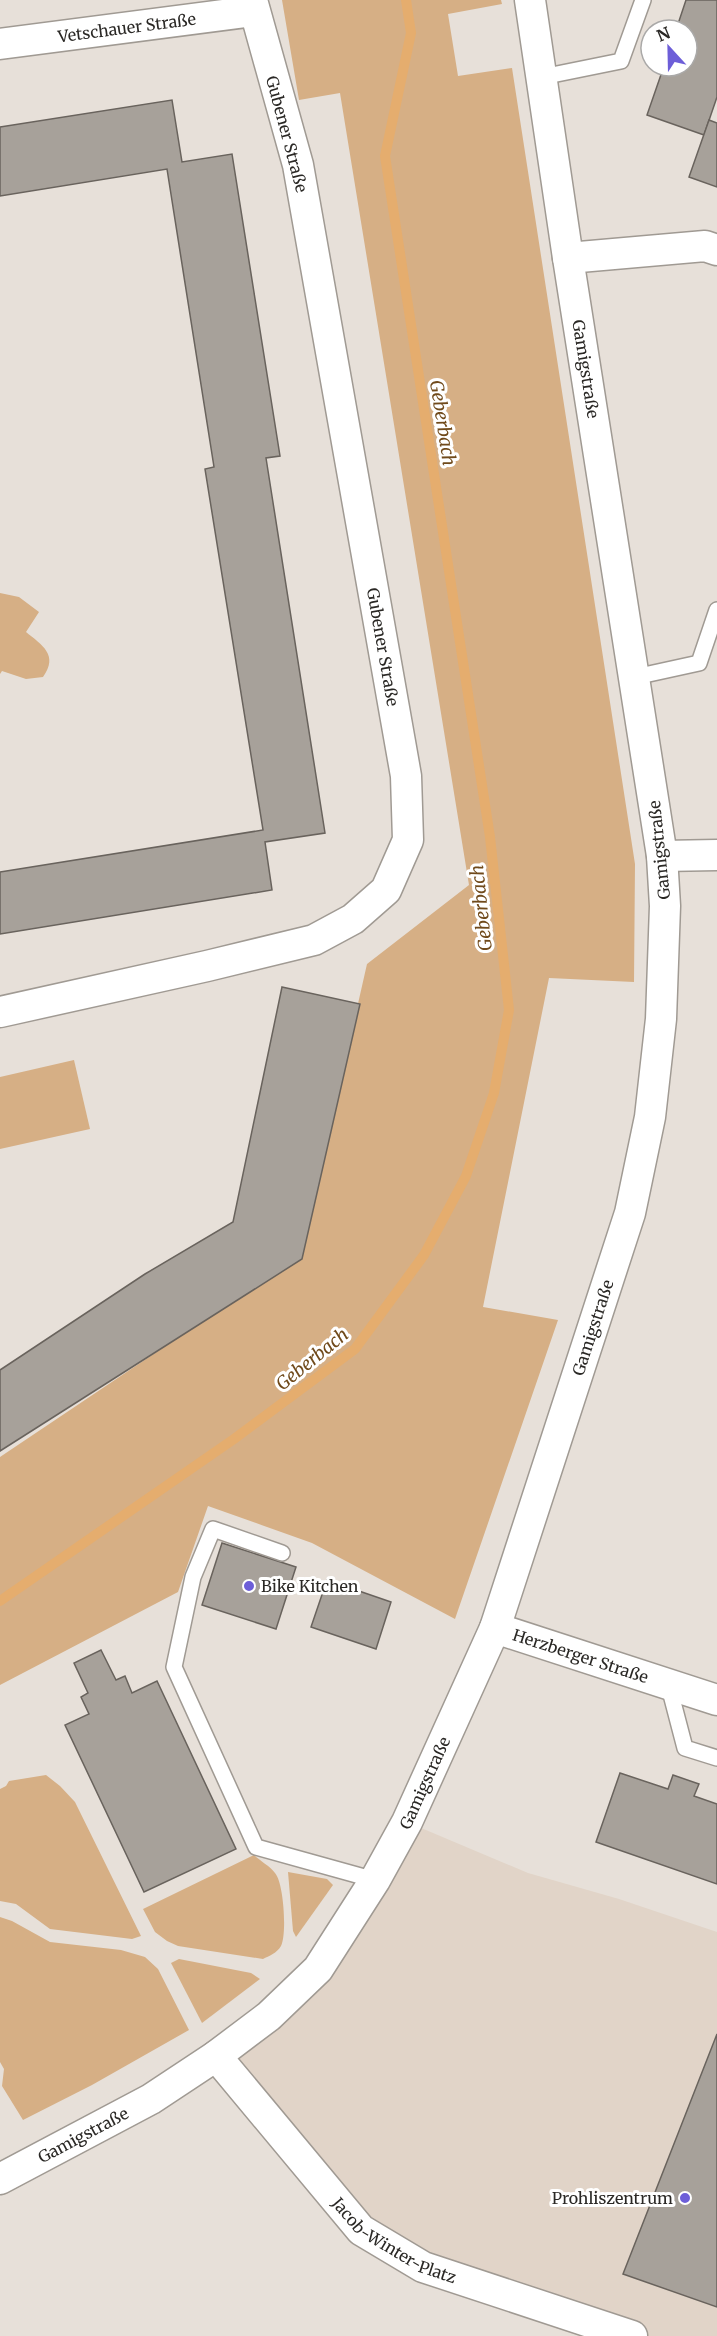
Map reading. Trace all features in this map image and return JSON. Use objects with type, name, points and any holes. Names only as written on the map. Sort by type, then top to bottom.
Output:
[{"type":"street","name":"Gamigstraße","points":[[0,2179],[151,2099],[216,2056],[269,2016],[318,1968],[375,1880],[407,1822],[495,1628],[630,1213],[650,1117],[661,1019],[665,906],[662,856],[530,0]]},
{"type":"street","name":"Vetschauer Straße","points":[[0,44],[253,5]]},
{"type":"street","name":"Gubener Straße","points":[[0,1012],[314,940],[353,919],[386,890],[408,840],[406,776],[300,173],[253,5]]},
{"type":"street","points":[[568,258],[705,246],[717,250]]},
{"type":"street","points":[[662,856],[717,855]]},
{"type":"street","name":"Herzberger Straße","points":[[495,1628],[717,1700]]},
{"type":"street","name":"Jacob-Winter-Platz","points":[[216,2056],[362,2230],[423,2266],[632,2336]]},
{"type":"lane","points":[[542,77],[621,61],[643,0]]},
{"type":"lane","points":[[635,677],[699,663],[717,610]]},
{"type":"lane","points":[[282,1553],[213,1529],[193,1577],[174,1667],[256,1847],[375,1880]]},
{"type":"lane","name":"Herzberger Straße","points":[[668,1683],[685,1748],[717,1758]]},
{"type":"shaded area","points":[[282,0],[501,0],[502,4],[448,14],[458,76],[512,68],[635,864],[634,982],[549,978],[483,1307],[558,1320],[455,1619],[312,1543],[208,1506],[178,1592],[0,1685],[0,1457],[301,1255],[367,964],[469,885],[340,93],[299,100]]},
{"type":"shaded area","points":[[0,593],[19,597],[39,612],[26,632],[43,646],[49,657],[48,669],[43,677],[26,679],[2,671],[0,674]]},
{"type":"shaded area","points":[[74,1060],[90,1129],[0,1149],[0,1077]]},
{"type":"shaded area","points":[[46,1775],[75,1802],[141,1936],[132,1939],[50,1929],[16,1904],[0,1901],[0,1789],[9,1781]]},
{"type":"shaded area","points":[[407,1822],[528,1873],[619,1899],[717,1932],[717,2336],[633,2336],[361,2230],[216,2056],[269,2016]]},
{"type":"shaded area","points":[[254,1855],[273,1870],[281,1887],[284,1931],[281,1946],[275,1952],[263,1959],[178,1946],[155,1932],[143,1909]]},
{"type":"shaded area","points":[[288,1872],[327,1879],[333,1885],[296,1937],[293,1931]]},
{"type":"shaded area","points":[[0,1917],[50,1942],[121,1950],[145,1957],[158,1969],[189,2030],[92,2085],[23,2120],[2,2086],[4,2069],[0,2062]]},
{"type":"shaded area","points":[[179,1959],[251,1973],[260,1979],[202,2023],[171,1963]]},
{"type":"building","points":[[686,0],[717,0],[717,97],[704,135],[647,115],[660,78],[699,78],[699,18],[680,18]]},
{"type":"building","points":[[172,100],[182,162],[232,154],[280,456],[266,458],[325,833],[265,842],[272,890],[0,934],[0,872],[263,830],[205,469],[214,467],[167,169],[0,196],[0,127]]},
{"type":"building","points":[[709,120],[717,123],[717,187],[689,177]]},
{"type":"building","points":[[282,987],[360,1004],[302,1259],[0,1451],[0,1370],[145,1274],[233,1222]]},
{"type":"building","name":"Bike Kitchen","points":[[222,1543],[296,1567],[276,1629],[202,1605]]},
{"type":"building","points":[[327,1580],[391,1602],[376,1649],[311,1627]]},
{"type":"building","points":[[101,1650],[116,1680],[125,1676],[132,1693],[157,1681],[236,1849],[144,1892],[65,1725],[89,1714],[81,1697],[88,1693],[74,1663]]},
{"type":"building","points":[[620,1773],[668,1789],[673,1775],[699,1784],[694,1796],[717,1804],[717,1884],[596,1842]]},
{"type":"building","name":"Prohliszentrum","points":[[717,2034],[717,2307],[623,2274]]},
{"type":"waterway","name":"Geberbach","points":[[0,1601],[234,1439],[355,1349],[424,1255],[466,1176],[494,1093],[509,1010],[490,837],[385,156],[411,33],[406,0]]},
{"type":"place","name":"Bike Kitchen","points":[[249,1586]]},
{"type":"place","name":"Prohliszentrum","points":[[685,2198]]}]
